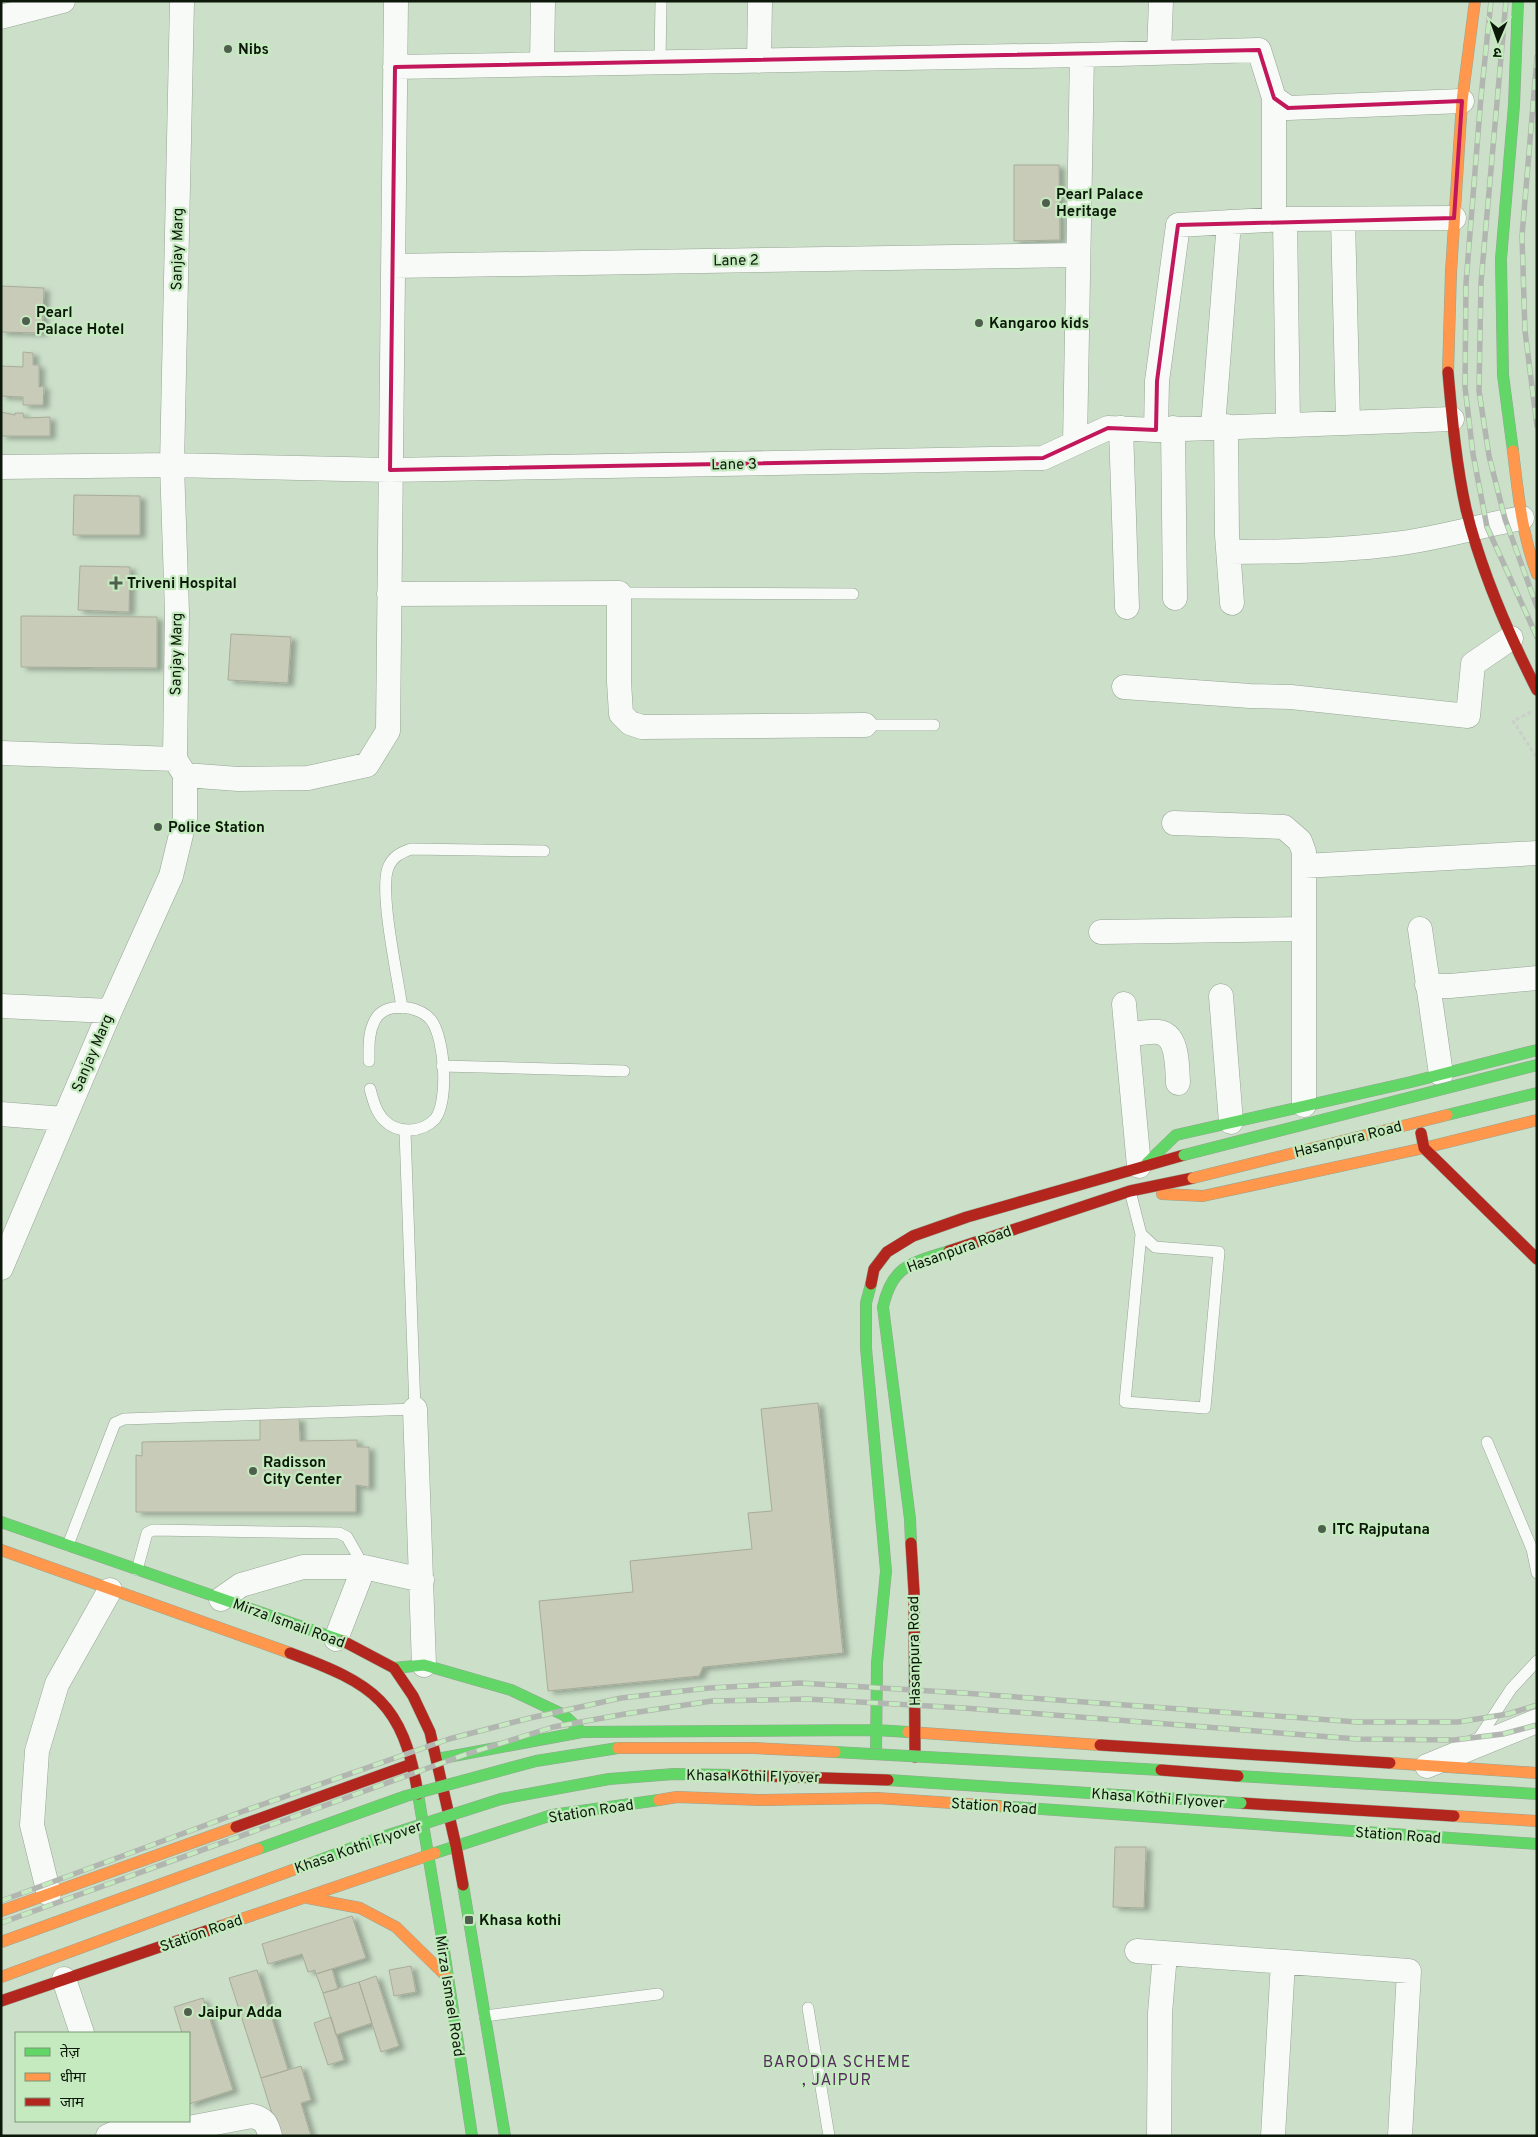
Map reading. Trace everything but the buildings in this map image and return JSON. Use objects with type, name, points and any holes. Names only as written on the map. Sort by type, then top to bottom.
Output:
[{"type":"main road","points":[[1475,1],[1462,101],[1454,218],[1448,372],[1452,418],[1466,507],[1472,528],[1511,638],[1537,690]]},
{"type":"main road","points":[[1518,1],[1514,105],[1501,259],[1503,375],[1522,518],[1529,553],[1537,574]]},
{"type":"main road","points":[[1537,1050],[1410,1082],[1176,1135],[1135,1167],[1130,1191],[1203,1196],[1424,1148],[1446,1132],[1537,1120]]},
{"type":"main road","name":"Hasanpura Road","points":[[877,1798],[877,1663],[886,1571],[866,1348],[866,1302],[874,1269],[887,1252],[913,1236],[967,1217],[1135,1167],[1537,1065]]},
{"type":"main road","points":[[1437,1075],[1446,1132],[1449,1172]]},
{"type":"main road","points":[[1410,1082],[1424,1148],[1537,1259]]},
{"type":"main road","name":"Hasanpura Road","points":[[915,1800],[914,1592],[910,1519],[883,1307],[887,1286],[898,1272],[922,1260],[1130,1191],[1193,1178],[1537,1092]]},
{"type":"main road","name":"Mirza Ismail Road","points":[[5,1521],[68,1546],[336,1639],[394,1668],[413,1696],[430,1732],[437,1759],[456,1846],[505,2136]]},
{"type":"main road","name":"Mirza Ismail Road","points":[[1,1550],[328,1667],[368,1690],[391,1712],[405,1741],[412,1764],[429,1855]]},
{"type":"main road","points":[[394,1668],[424,1665],[443,1668],[511,1690],[564,1715],[582,1732]]},
{"type":"main road","points":[[437,1759],[582,1732],[876,1730],[1537,1773]]},
{"type":"main road","name":"Khasa Kothi Flyover","points":[[1,1942],[406,1796],[536,1761],[618,1748],[753,1748],[1113,1767],[1537,1794]]},
{"type":"main road","points":[[1,1911],[412,1764]]},
{"type":"main road","name":"Khasa Kothi Flyover","points":[[1,1977],[382,1837],[501,1799],[608,1779],[674,1774],[794,1776],[919,1782],[1537,1821]]},
{"type":"main road","name":"Station Road","points":[[1,2001],[552,1815],[677,1797],[760,1800],[877,1798],[915,1800],[1537,1844]]},
{"type":"main road","name":"Mirza Ismael Road","points":[[429,1855],[472,2136]]},
{"type":"main road","points":[[304,1898],[360,1908],[396,1927],[447,1978]]},
{"type":"street","points":[[1,17],[62,1]]},
{"type":"street","name":"Sanjay Marg","points":[[1,1268],[110,1011],[170,876],[185,818],[180,767],[172,465],[182,1]]},
{"type":"street","points":[[1,753],[180,767],[238,779],[308,778],[367,765],[388,731],[396,1]]},
{"type":"street","points":[[542,64],[543,1]]},
{"type":"street","points":[[759,61],[760,1]]},
{"type":"street","points":[[1159,53],[1161,1]]},
{"type":"street","points":[[395,67],[1082,55],[1259,50],[1274,98],[1288,423]]},
{"type":"street","points":[[1075,443],[1082,55]]},
{"type":"street","points":[[1274,98],[1288,108],[1462,101]]},
{"type":"street","points":[[1175,598],[1165,429],[1157,381],[1178,225],[1279,220],[1454,218]]},
{"type":"street","points":[[1343,219],[1348,422]]},
{"type":"street","points":[[1229,222],[1219,426],[1232,603]]},
{"type":"street","name":"Lane 2","points":[[393,266],[1078,255]]},
{"type":"street","name":"Lane 3","points":[[1,467],[172,465],[390,470],[1043,458],[1108,428],[1165,429],[1452,418]]},
{"type":"street","points":[[1122,428],[1127,607]]},
{"type":"street","points":[[1229,552],[1266,552],[1393,544],[1522,518]]},
{"type":"street","points":[[389,594],[619,593],[621,714],[630,723],[642,727],[657,728],[865,725]]},
{"type":"street","points":[[1124,687],[1291,697],[1468,716],[1473,664],[1511,638]]},
{"type":"street","points":[[1174,823],[1284,827],[1300,841],[1304,852],[1304,1105]]},
{"type":"street","points":[[1304,866],[1537,853]]},
{"type":"street","points":[[1101,932],[1304,929]]},
{"type":"street","points":[[1420,929],[1437,1075]]},
{"type":"street","points":[[1427,985],[1450,986],[1537,978]]},
{"type":"street","points":[[1222,996],[1232,1122]]},
{"type":"street","points":[[1124,1004],[1135,1167]]},
{"type":"street","points":[[1,1006],[110,1011]]},
{"type":"street","points":[[1127,1035],[1160,1032],[1167,1035],[1174,1045],[1178,1083]]},
{"type":"street","points":[[1,1114],[64,1119]]},
{"type":"street","points":[[415,1409],[424,1665]]},
{"type":"street","points":[[221,1599],[241,1585],[303,1567],[364,1567],[422,1580]]},
{"type":"street","points":[[336,1639],[364,1567]]},
{"type":"street","points":[[49,1894],[32,1826],[37,1751],[57,1684],[110,1590]]},
{"type":"street","points":[[1427,1766],[1537,1721]]},
{"type":"street","points":[[1136,1951],[1409,1971],[1400,2136]]},
{"type":"street","points":[[1159,2136],[1160,2013],[1165,1954]]},
{"type":"street","points":[[1273,2136],[1283,1962]]},
{"type":"street","points":[[64,1980],[82,2032]]},
{"type":"street","points":[[111,2130],[162,2133],[252,2116],[261,2118],[266,2124],[270,2136]]},
{"type":"lane","points":[[660,62],[661,1]]},
{"type":"lane","points":[[619,593],[853,594]]},
{"type":"lane","points":[[865,725],[934,725]]},
{"type":"lane","points":[[402,1008],[386,899],[388,868],[393,859],[400,853],[411,849],[544,851]]},
{"type":"lane","points":[[369,1061],[369,1042],[376,1018],[382,1012],[413,1008],[423,1012],[431,1020],[439,1042],[442,1066],[443,1100],[439,1113],[430,1123],[405,1131],[392,1126],[384,1120],[377,1110],[370,1089]]},
{"type":"lane","points":[[442,1066],[624,1072]]},
{"type":"lane","points":[[68,1546],[115,1423],[124,1419],[415,1409],[405,1131]]},
{"type":"lane","points":[[1130,1191],[1141,1234],[1125,1402],[1205,1408],[1219,1252],[1155,1247],[1141,1234]]},
{"type":"lane","points":[[1487,1442],[1532,1549],[1537,1573]]},
{"type":"lane","points":[[137,1570],[143,1541],[147,1533],[153,1530],[339,1533],[347,1537],[364,1567]]},
{"type":"lane","points":[[1473,1747],[1511,1689],[1537,1660]]},
{"type":"lane","points":[[485,2016],[658,1994]]},
{"type":"lane","points":[[808,2008],[829,2136]]},
{"type":"path","points":[[1537,709],[1513,722],[1537,758]]},
{"type":"highlighted area","points":[[1259,50],[1274,98],[1288,108],[1462,101],[1454,218],[1178,225],[1157,381],[1156,430],[1108,428],[1043,458],[390,470],[395,67]]},
{"type":"railway","points":[[1491,1],[1466,283],[1465,387],[1473,454],[1487,527],[1537,637]]},
{"type":"railway","points":[[1506,1],[1481,282],[1479,391],[1489,456],[1505,519],[1537,607]]},
{"type":"railway","points":[[1537,57],[1522,236],[1525,331],[1537,426]]},
{"type":"railway","points":[[1,1901],[241,1812],[449,1739],[530,1718],[621,1698],[709,1688],[800,1683],[1357,1722],[1458,1722],[1508,1714],[1537,1705]]},
{"type":"railway","points":[[1,1923],[464,1755],[553,1727],[712,1701],[807,1699],[964,1708],[1357,1739],[1454,1740],[1503,1734],[1537,1725]]},
{"type":"traffic: fast","points":[[1513,451],[1503,375],[1501,259],[1514,105],[1518,1]]},
{"type":"traffic: fast","points":[[1147,1163],[1176,1135],[1411,1082],[1537,1050]]},
{"type":"traffic: fast","points":[[1184,1155],[1537,1065]]},
{"type":"traffic: fast","points":[[1447,1115],[1537,1093]]},
{"type":"traffic: fast","points":[[911,1543],[910,1519],[883,1307],[887,1293],[898,1274],[914,1263],[949,1251]]},
{"type":"traffic: fast","points":[[871,1284],[866,1303],[866,1348],[886,1571],[877,1663],[876,1753]]},
{"type":"traffic: fast","points":[[1,1522],[343,1641]]},
{"type":"traffic: fast","points":[[394,1668],[424,1665],[511,1690],[564,1715],[582,1732]]},
{"type":"traffic: fast","points":[[437,1759],[582,1732],[876,1730],[908,1732]]},
{"type":"traffic: fast","points":[[258,1849],[406,1796],[536,1761],[618,1748]]},
{"type":"traffic: fast","points":[[835,1752],[1161,1770]]},
{"type":"traffic: fast","points":[[309,1864],[373,1840],[501,1799],[609,1779],[674,1774],[733,1775]]},
{"type":"traffic: fast","points":[[1238,1776],[1537,1794]]},
{"type":"traffic: fast","points":[[888,1780],[1241,1803]]},
{"type":"traffic: fast","points":[[418,1794],[472,2136]]},
{"type":"traffic: fast","points":[[435,1853],[552,1815],[659,1800]]},
{"type":"traffic: fast","points":[[998,1806],[1537,1844]]},
{"type":"traffic: fast","points":[[463,1885],[505,2136]]},
{"type":"traffic: slow","points":[[1448,372],[1451,272],[1462,101],[1475,1]]},
{"type":"traffic: slow","points":[[1513,451],[1524,529],[1537,574]]},
{"type":"traffic: slow","points":[[1193,1178],[1447,1115]]},
{"type":"traffic: slow","points":[[1162,1194],[1203,1196],[1424,1148],[1537,1120]]},
{"type":"traffic: slow","points":[[1,1550],[290,1653]]},
{"type":"traffic: slow","points":[[908,1732],[1100,1745]]},
{"type":"traffic: slow","points":[[618,1748],[753,1748],[835,1752]]},
{"type":"traffic: slow","points":[[1390,1763],[1537,1773]]},
{"type":"traffic: slow","points":[[659,1800],[677,1797],[760,1800],[877,1798],[998,1806]]},
{"type":"traffic: slow","points":[[1454,1816],[1537,1821]]},
{"type":"traffic: slow","points":[[1,1911],[236,1827]]},
{"type":"traffic: slow","points":[[1,1942],[258,1849]]},
{"type":"traffic: slow","points":[[221,1926],[435,1853]]},
{"type":"traffic: slow","points":[[1,1977],[309,1864]]},
{"type":"traffic: slow","points":[[308,1898],[360,1908],[396,1927],[447,1977]]},
{"type":"traffic: jam","points":[[1448,372],[1460,475],[1472,532],[1496,601],[1537,690]]},
{"type":"traffic: jam","points":[[1421,1133],[1424,1148],[1537,1259]]},
{"type":"traffic: jam","points":[[871,1284],[874,1269],[887,1252],[913,1236],[967,1217],[1184,1155]]},
{"type":"traffic: jam","points":[[949,1251],[1130,1191],[1193,1178]]},
{"type":"traffic: jam","points":[[911,1543],[914,1592],[915,1757]]},
{"type":"traffic: jam","points":[[343,1641],[394,1668],[413,1696],[430,1732],[463,1885]]},
{"type":"traffic: jam","points":[[290,1653],[343,1675],[363,1687],[380,1701],[393,1717],[403,1738],[412,1763],[418,1794]]},
{"type":"traffic: jam","points":[[1100,1745],[1390,1763]]},
{"type":"traffic: jam","points":[[236,1827],[412,1764]]},
{"type":"traffic: jam","points":[[1161,1770],[1238,1776]]},
{"type":"traffic: jam","points":[[733,1775],[888,1780]]},
{"type":"traffic: jam","points":[[1241,1803],[1454,1816]]},
{"type":"traffic: jam","points":[[1,2001],[221,1926]]},
{"type":"place","name":"Nibs","points":[[228,49]]},
{"type":"place","name":"Pearl Palace Heritage","points":[[1046,203]]},
{"type":"place","name":"Pearl Palace Hotel","points":[[26,321]]},
{"type":"place","name":"Kangaroo kids","points":[[979,323]]},
{"type":"place","name":"Triveni Hospital","points":[[116,583]]},
{"type":"place","name":"Police Station","points":[[158,827]]},
{"type":"place","name":"Radisson City Center","points":[[253,1471]]},
{"type":"place","name":"ITC Rajputana","points":[[1322,1529]]},
{"type":"place","name":"Khasa kothi","points":[[469,1920]]},
{"type":"place","name":"Jaipur Adda","points":[[188,2012]]},
{"type":"district","name":"BARODIA SCHEME , JAIPUR","points":[[837,2070]]}]
